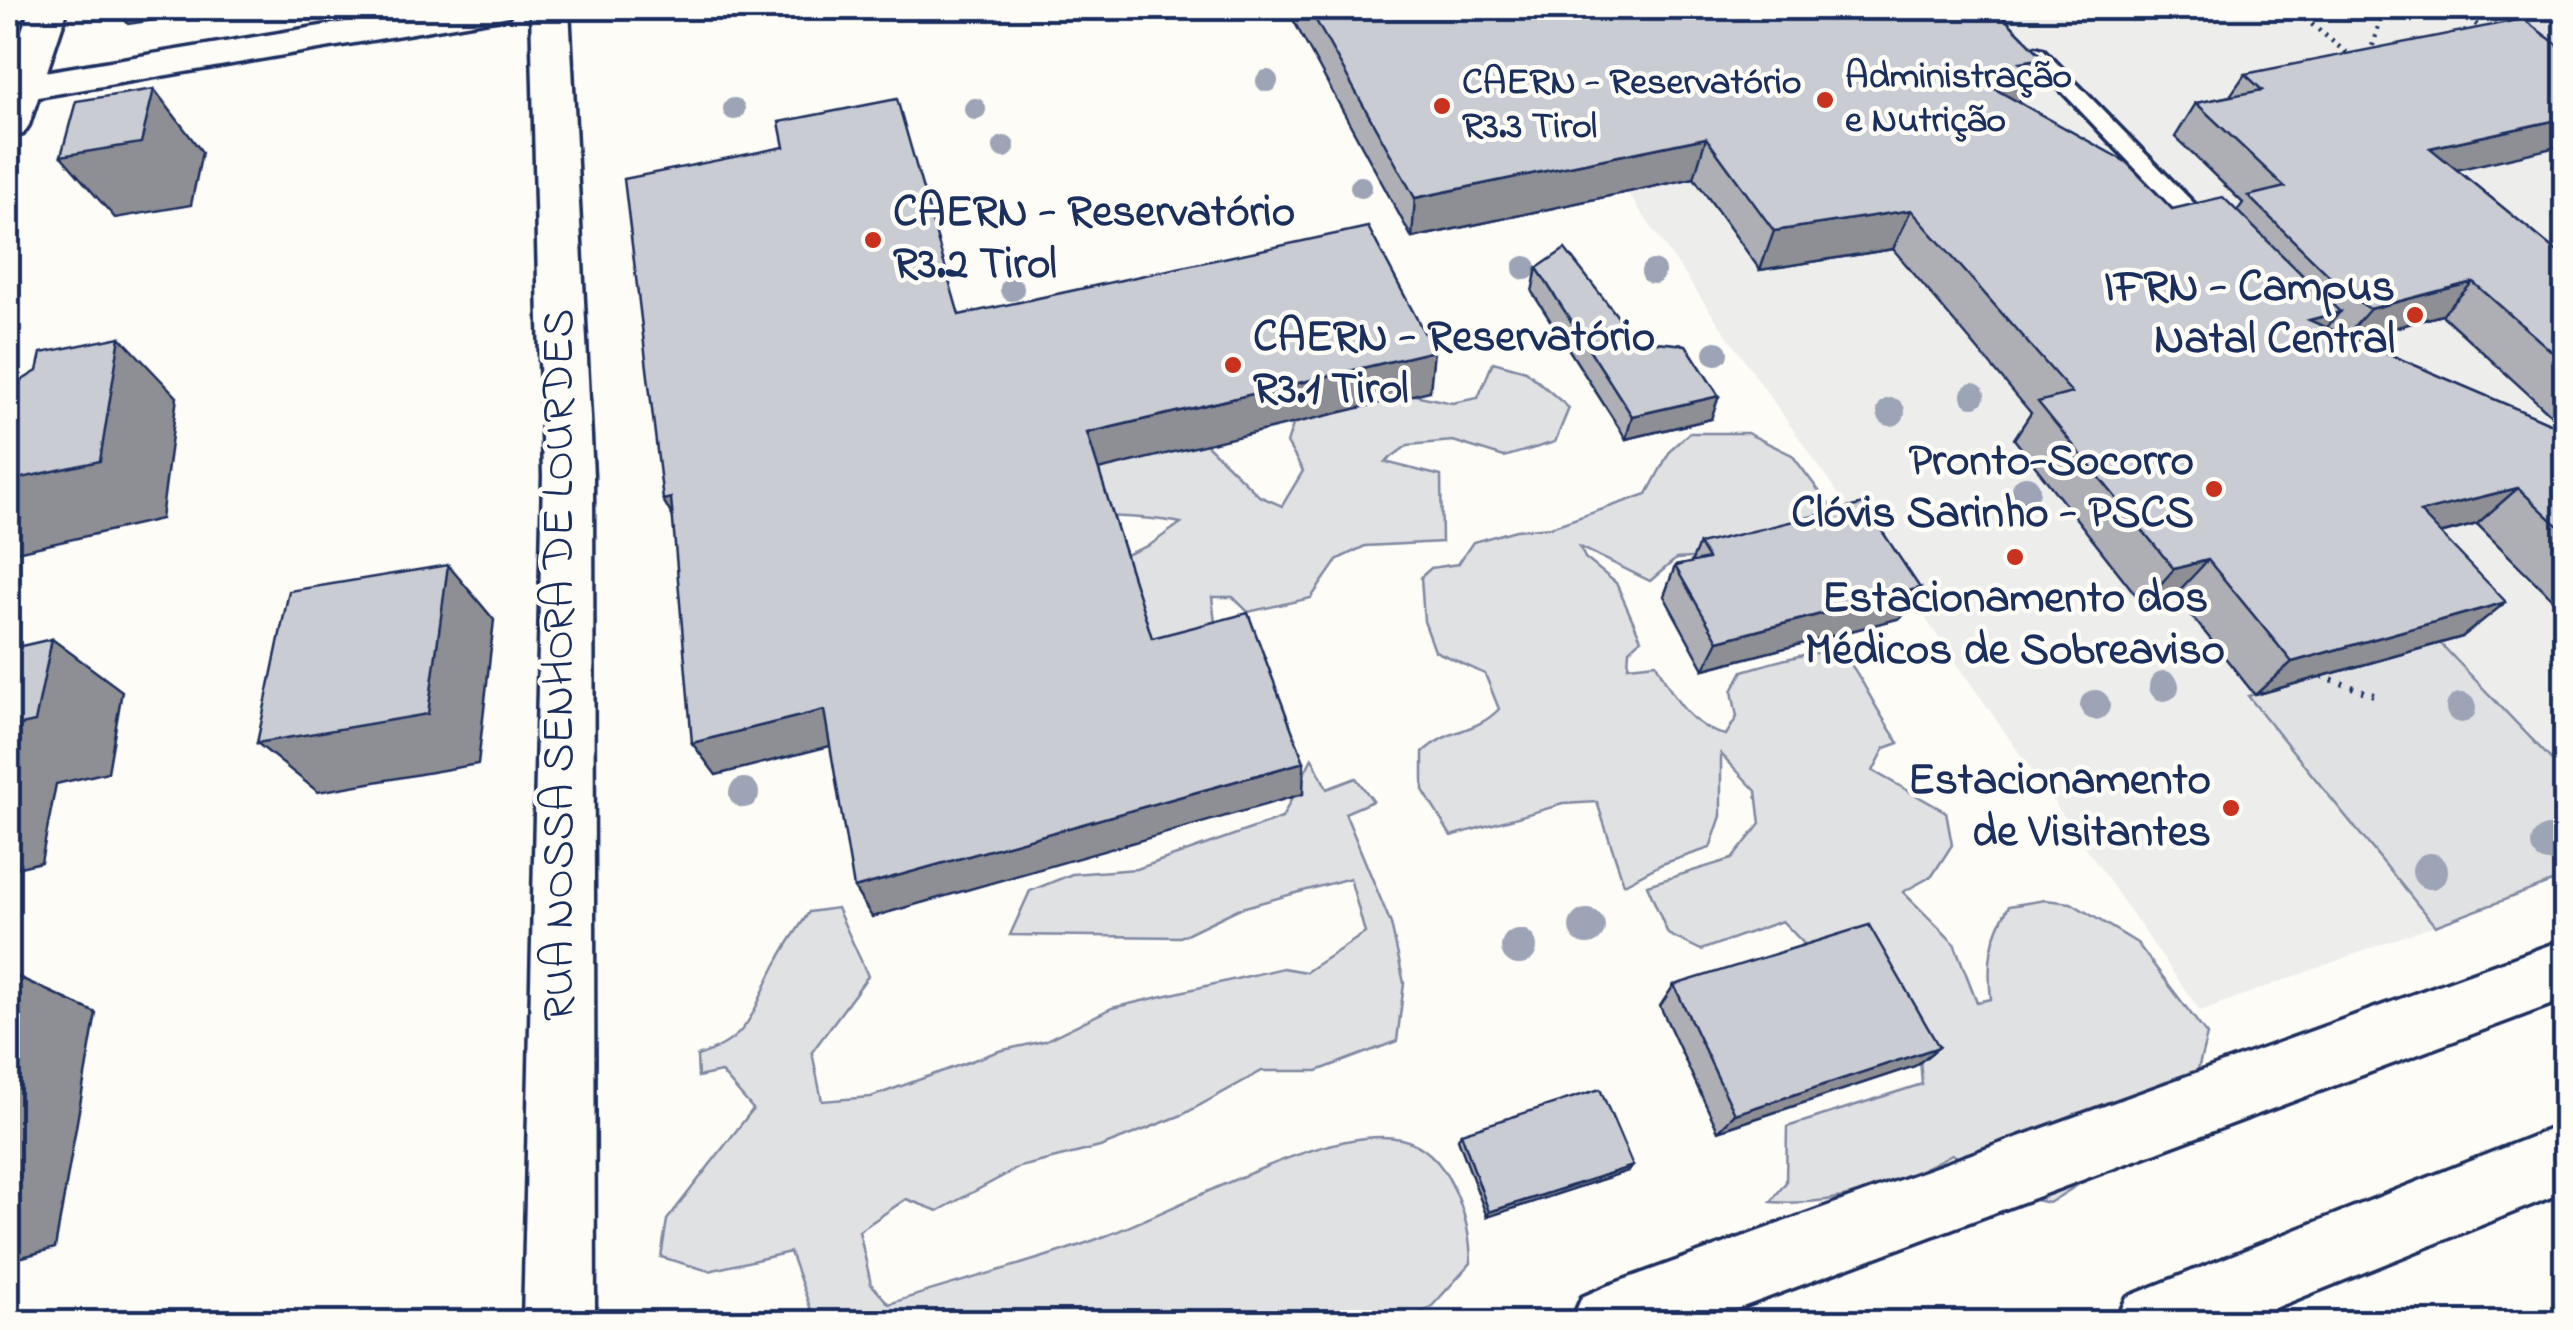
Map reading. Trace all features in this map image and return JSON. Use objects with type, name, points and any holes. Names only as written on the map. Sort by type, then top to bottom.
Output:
[{"type":"street","points":[[14,106],[49,8]]},
{"type":"street","points":[[14,106],[495,8]]},
{"type":"street","name":"RUA NOSSA SENHORA DE LOURDES","points":[[550,8],[568,476],[558,1322]]},
{"type":"street","points":[[1607,1322],[2566,970]]},
{"type":"street","points":[[2152,1322],[2566,1156]]},
{"type":"lane","points":[[2036,53],[2229,252]]},
{"type":"path","points":[[2292,8],[2366,69],[2384,8]]},
{"type":"path","points":[[2455,8],[2500,42]]},
{"type":"path","points":[[2322,676],[2378,697]]},
{"type":"shaded area","points":[[1498,8],[2565,8],[2565,877],[2200,1011]]},
{"type":"shaded area","points":[[2565,8],[2565,78],[2493,27],[2499,12],[2470,11]]},
{"type":"shaded area","points":[[1493,362],[1526,371],[1569,408],[1555,442],[1504,457],[1453,441],[1408,445],[1385,462],[1441,476],[1442,542],[1365,546],[1338,559],[1311,598],[1248,612],[1233,597],[1212,597],[1215,623],[1130,651],[1105,563],[1150,545],[1181,523],[1048,512],[1005,501],[1195,433],[1259,496],[1282,506],[1303,471],[1287,443],[1301,400],[1391,390],[1452,403],[1478,398]]},
{"type":"shaded area","points":[[1689,433],[1747,433],[1792,455],[1834,511],[1832,549],[1676,559],[1650,581],[1580,547],[1585,558],[1616,583],[1641,639],[1629,650],[1628,666],[1656,663],[1675,698],[1692,717],[1726,735],[1737,717],[1732,691],[1743,671],[1812,654],[1831,653],[1844,658],[1899,743],[1885,748],[1873,771],[1946,812],[1952,845],[1932,876],[1903,892],[1954,943],[1977,1002],[1991,999],[1991,951],[2009,906],[2045,900],[2071,903],[2137,943],[2207,1035],[2197,1073],[2084,1114],[2084,1181],[2049,1203],[2017,1196],[1952,1154],[1865,1192],[1819,1201],[1771,1202],[1786,1182],[1787,1127],[1922,1084],[1918,1033],[1843,984],[1782,921],[1701,950],[1668,934],[1647,885],[1732,859],[1760,824],[1756,791],[1721,754],[1721,816],[1710,848],[1662,864],[1624,884],[1597,802],[1563,804],[1451,836],[1423,790],[1423,752],[1443,738],[1481,723],[1499,709],[1485,674],[1435,651],[1424,621],[1421,577],[1431,568],[1458,564],[1473,542],[1516,530],[1551,527],[1647,494],[1671,449]]},
{"type":"shaded area","points":[[2440,643],[2565,774],[2565,877],[2435,926],[2248,696]]},
{"type":"shaded area","points":[[1312,758],[1327,789],[1356,778],[1373,801],[1345,813],[1391,924],[1404,983],[1397,1041],[1317,1071],[1262,1071],[1182,1115],[1100,1147],[1020,1167],[938,1211],[906,1199],[859,1231],[871,1284],[889,1304],[1100,1238],[1294,1156],[1370,1138],[1401,1139],[1418,1146],[1444,1171],[1467,1227],[1471,1263],[1432,1306],[1406,1322],[805,1322],[813,1315],[790,1252],[709,1271],[661,1257],[667,1220],[753,1109],[721,1072],[698,1077],[697,1056],[716,1049],[742,1030],[782,953],[809,912],[837,908],[868,976],[812,1052],[822,1101],[871,1097],[999,1051],[1044,1041],[1112,1008],[1283,968],[1306,972],[1365,933],[1350,878],[1238,909],[1180,937],[1010,935],[1030,891],[1072,874],[1137,869],[1282,818]]},
{"type":"building","points":[[1309,8],[1994,8],[2044,58],[2020,62],[2032,75],[1986,84],[2126,162],[2172,209],[2223,197],[2340,312],[2309,320],[2566,430],[2566,533],[2518,488],[2420,512],[2506,602],[2292,662],[2208,560],[2174,569],[2038,402],[2072,393],[1911,210],[1774,231],[1706,138],[1415,198]]},
{"type":"building","points":[[2523,19],[2566,51],[2566,118],[2430,148],[2566,259],[2566,364],[2473,282],[2370,309],[2350,296],[2248,196],[2285,187],[2196,103],[2262,90],[2245,74]]},
{"type":"building","points":[[154,89],[141,143],[61,156],[76,101]]},
{"type":"building","points":[[897,99],[959,315],[1368,227],[1434,351],[1087,433],[1152,638],[1248,613],[1304,762],[854,888],[824,710],[692,743],[671,498],[663,500],[624,179],[784,147],[779,122]]},
{"type":"building","points":[[1565,249],[1636,340],[1686,345],[1719,396],[1632,416],[1537,268]]},
{"type":"building","points":[[120,337],[100,461],[8,481],[8,413],[19,382],[37,371],[41,353]]},
{"type":"building","points":[[1864,504],[1920,588],[1718,641],[1675,566],[1708,559],[1699,544]]},
{"type":"building","points":[[448,565],[428,714],[257,743],[289,591]]},
{"type":"building","points":[[52,639],[35,722],[8,728],[8,649]]},
{"type":"building","points":[[1869,925],[1939,1047],[1735,1114],[1674,985]]},
{"type":"building","points":[[14,975],[8,1005],[8,976]]},
{"type":"building","points":[[1600,1089],[1633,1166],[1489,1212],[1461,1133]]},
{"type":"place","name":"Administração e Nutrição","points":[[1825,100]]},
{"type":"place","name":"CAERN - Reservatório R3.3 Tirol","points":[[1442,106]]},
{"type":"place","name":"CAERN - Reservatório R3.2 Tirol","points":[[873,240]]},
{"type":"place","name":"IFRN - Campus Natal Central","points":[[2415,315]]},
{"type":"place","name":"CAERN - Reservatório R3.1 Tirol","points":[[1233,365]]},
{"type":"place","name":"Pronto-Socorro Clóvis Sarinho - PSCS","points":[[2214,489]]},
{"type":"place","name":"Estacionamento dos Médicos de Sobreaviso","points":[[2015,557]]},
{"type":"place","name":"Estacionamento de Visitantes","points":[[2231,808]]}]
